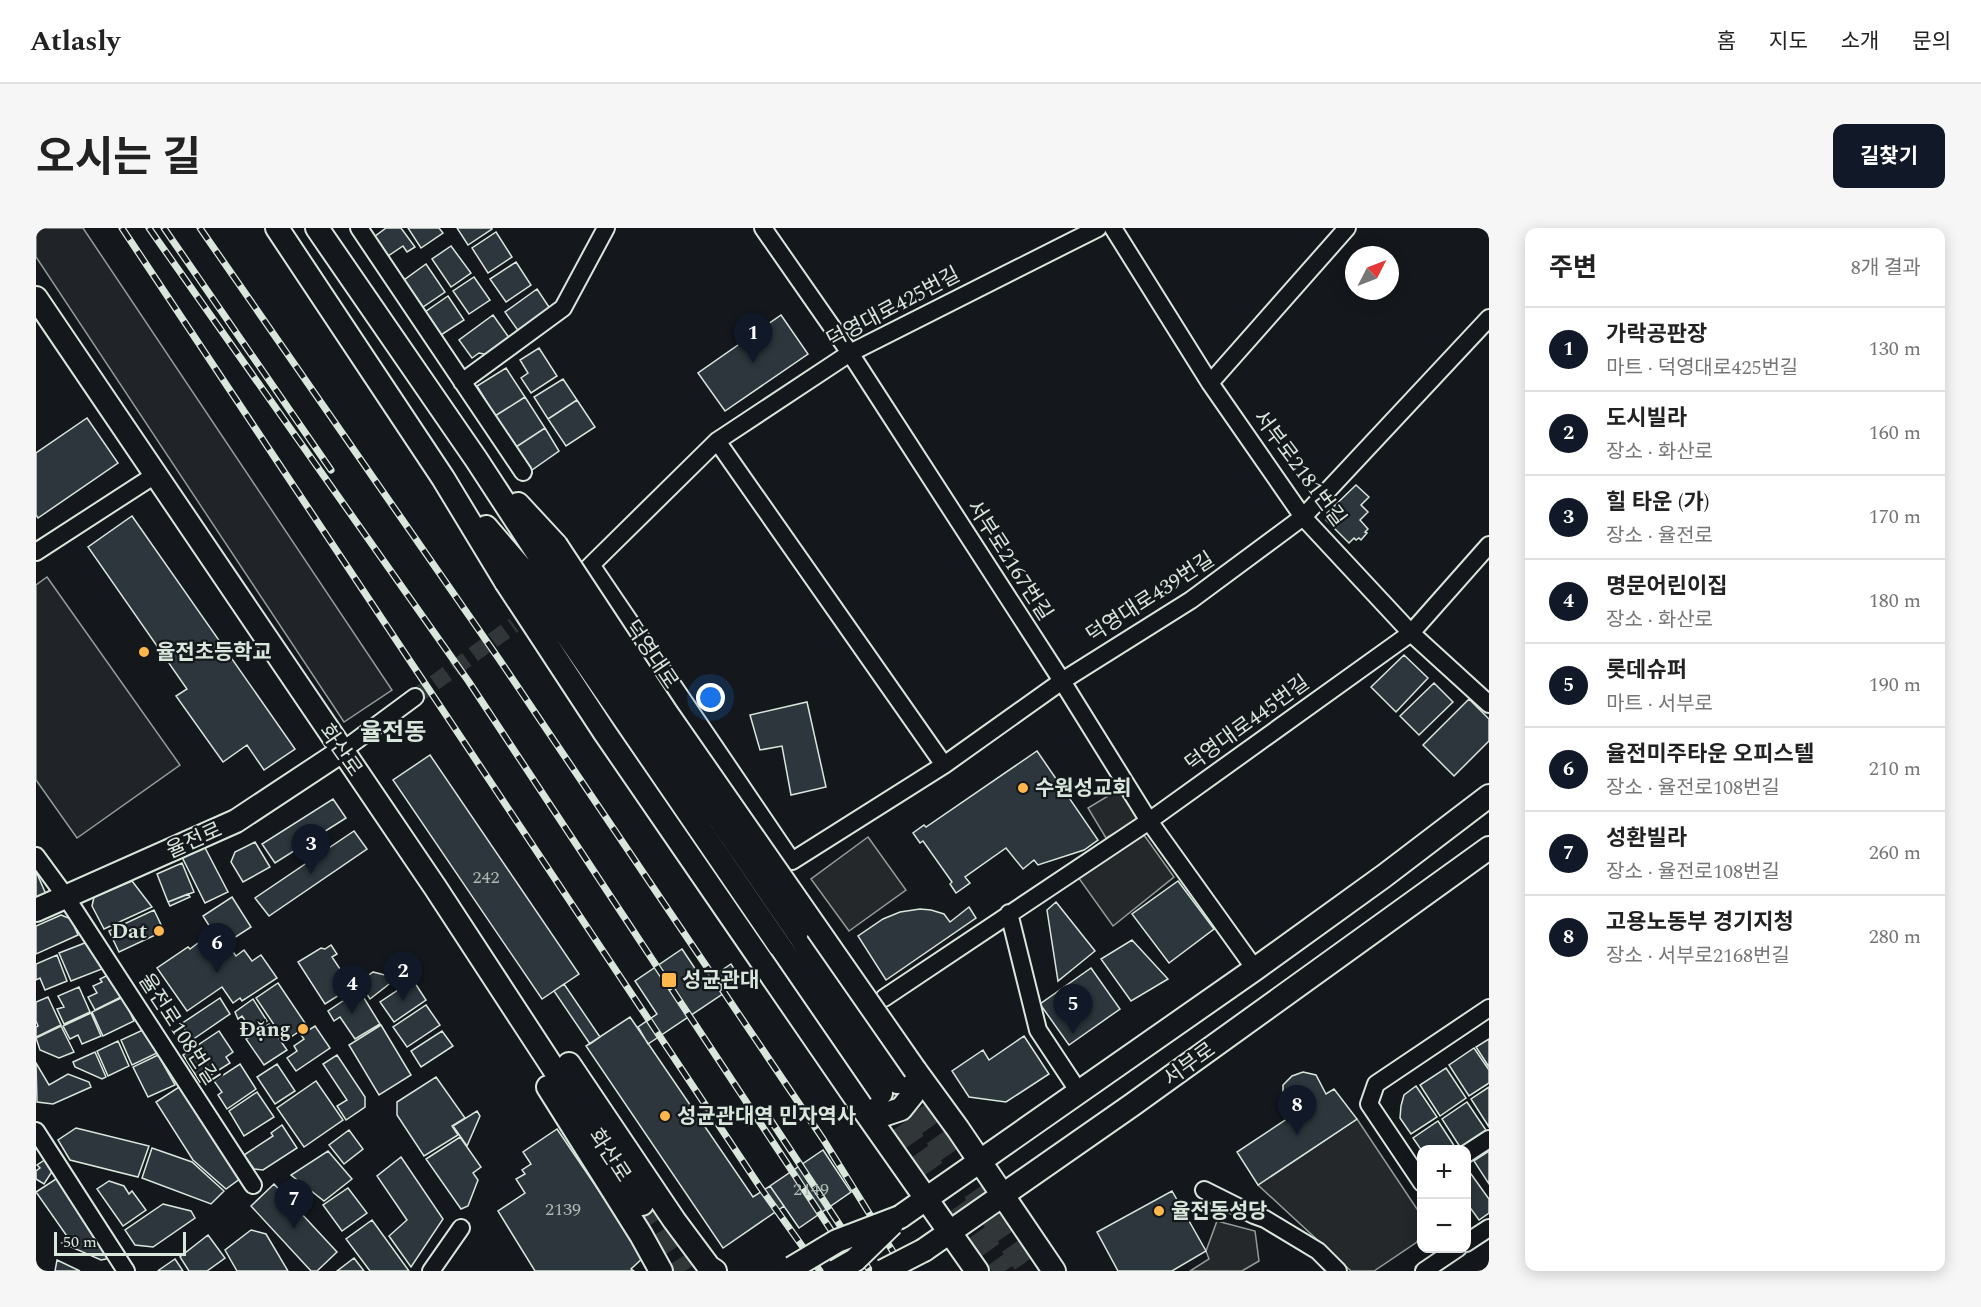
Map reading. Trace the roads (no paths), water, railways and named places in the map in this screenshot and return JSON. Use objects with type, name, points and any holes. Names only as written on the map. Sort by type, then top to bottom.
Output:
[{"type":"street","points":[[277,228],[443,478],[531,563],[666,712],[898,1081],[913,1094],[901,1109],[883,1115],[861,1106]]},
{"type":"street","points":[[317,228],[476,459],[531,563],[605,733],[976,1271]]},
{"type":"street","points":[[359,228],[523,472]]},
{"type":"street","points":[[462,382],[563,308],[606,228]]},
{"type":"street","name":"서부로2167번길","points":[[763,228],[850,353],[1062,681],[1149,821],[1255,969]]},
{"type":"street","name":"덕영대로425번길","points":[[514,625],[592,566],[717,441],[850,353],[1098,228]]},
{"type":"street","name":"서부로2181번길","points":[[1113,228],[1210,384],[1303,517],[1411,633],[1489,704]]},
{"type":"street","points":[[1210,384],[1347,228]]},
{"type":"street","name":"화산로","points":[[36,298],[435,887],[642,1204]]},
{"type":"street","name":"덕영대로439번길","points":[[792,861],[944,765],[1062,681],[1191,600],[1303,517],[1489,318]]},
{"type":"street","points":[[717,441],[944,765]]},
{"type":"street","points":[[36,552],[155,475]]},
{"type":"street","name":"덕영대로445번길","points":[[884,998],[1149,821],[1411,633],[1489,545]]},
{"type":"street","points":[[531,563],[788,938],[898,1081],[980,1161],[1054,1271]]},
{"type":"street","name":"덕영대로","points":[[592,566],[792,861]]},
{"type":"street","points":[[342,751],[415,697]]},
{"type":"street","name":"율전로","points":[[36,910],[237,821],[342,751]]},
{"type":"street","name":"서부로","points":[[837,1271],[855,1260],[900,1217],[1255,969],[1384,876],[1489,796]]},
{"type":"street","name":"서부로","points":[[883,1271],[924,1250],[1132,1105],[1489,848]]},
{"type":"street","name":"율전로108번길","points":[[36,856],[66,897],[253,1185]]},
{"type":"street","points":[[662,1271],[509,1026],[431,908],[435,887],[455,892],[674,1220],[709,1267],[715,1271]]},
{"type":"street","points":[[1009,913],[1038,1030],[1079,1092]]},
{"type":"street","points":[[1417,1175],[1370,1104],[1376,1084],[1489,1008]]},
{"type":"street","points":[[36,1131],[126,1271]]},
{"type":"street","points":[[1471,1151],[1489,1139]]},
{"type":"street","points":[[1204,1190],[1265,1219],[1318,1251],[1338,1271]]},
{"type":"street","points":[[789,1269],[837,1240],[900,1217]]},
{"type":"street","points":[[641,1235],[656,1245],[667,1245],[674,1237],[674,1220]]},
{"type":"street","points":[[431,1271],[462,1228]]},
{"type":"street","points":[[1471,1240],[1489,1228]]},
{"type":"street","points":[[902,1271],[924,1250]]},
{"type":"street","points":[[1424,1271],[1451,1253]]},
{"type":"street","points":[[1030,1271],[1034,1269],[1038,1271]]},
{"type":"tunnel","points":[[415,697],[514,625]]},
{"type":"tunnel","points":[[898,1083],[1029,1271]]},
{"type":"tunnel","points":[[883,1097],[1005,1271]]},
{"type":"tunnel","points":[[642,1204],[685,1271]]},
{"type":"railway","points":[[122,228],[760,1187],[820,1271]]},
{"type":"railway","points":[[149,228],[469,682],[858,1271]]},
{"type":"railway","points":[[164,228],[331,470]]},
{"type":"railway","points":[[200,228],[499,659],[823,1139],[905,1271]]},
{"type":"railway","points":[[768,1116],[870,1271]]},
{"type":"place","name":"가락공판장","points":[[753,363]]},
{"type":"place","name":"율전초등학교","points":[[144,652]]},
{"type":"place","name":"수원성교회","points":[[1023,788]]},
{"type":"place","name":"힐 타운 (가)","points":[[311,874]]},
{"type":"place","name":"Dat","points":[[159,931]]},
{"type":"place","name":"율전미주타운 오피스텔","points":[[217,973]]},
{"type":"place","name":"성균관대","points":[[669,980]]},
{"type":"place","name":"도시빌라","points":[[403,1001]]},
{"type":"place","name":"명문어린이집","points":[[352,1014]]},
{"type":"place","name":"Đặng","points":[[303,1029]]},
{"type":"place","name":"롯데슈퍼","points":[[1073,1034]]},
{"type":"place","name":"성균관대역 민자역사","points":[[665,1116]]},
{"type":"place","name":"고용노동부 경기지청","points":[[1297,1135]]},
{"type":"place","name":"율전동성당","points":[[1159,1211]]},
{"type":"place","name":"성환빌라","points":[[294,1229]]},
{"type":"district","name":"율전동","points":[[393,732]]}]
